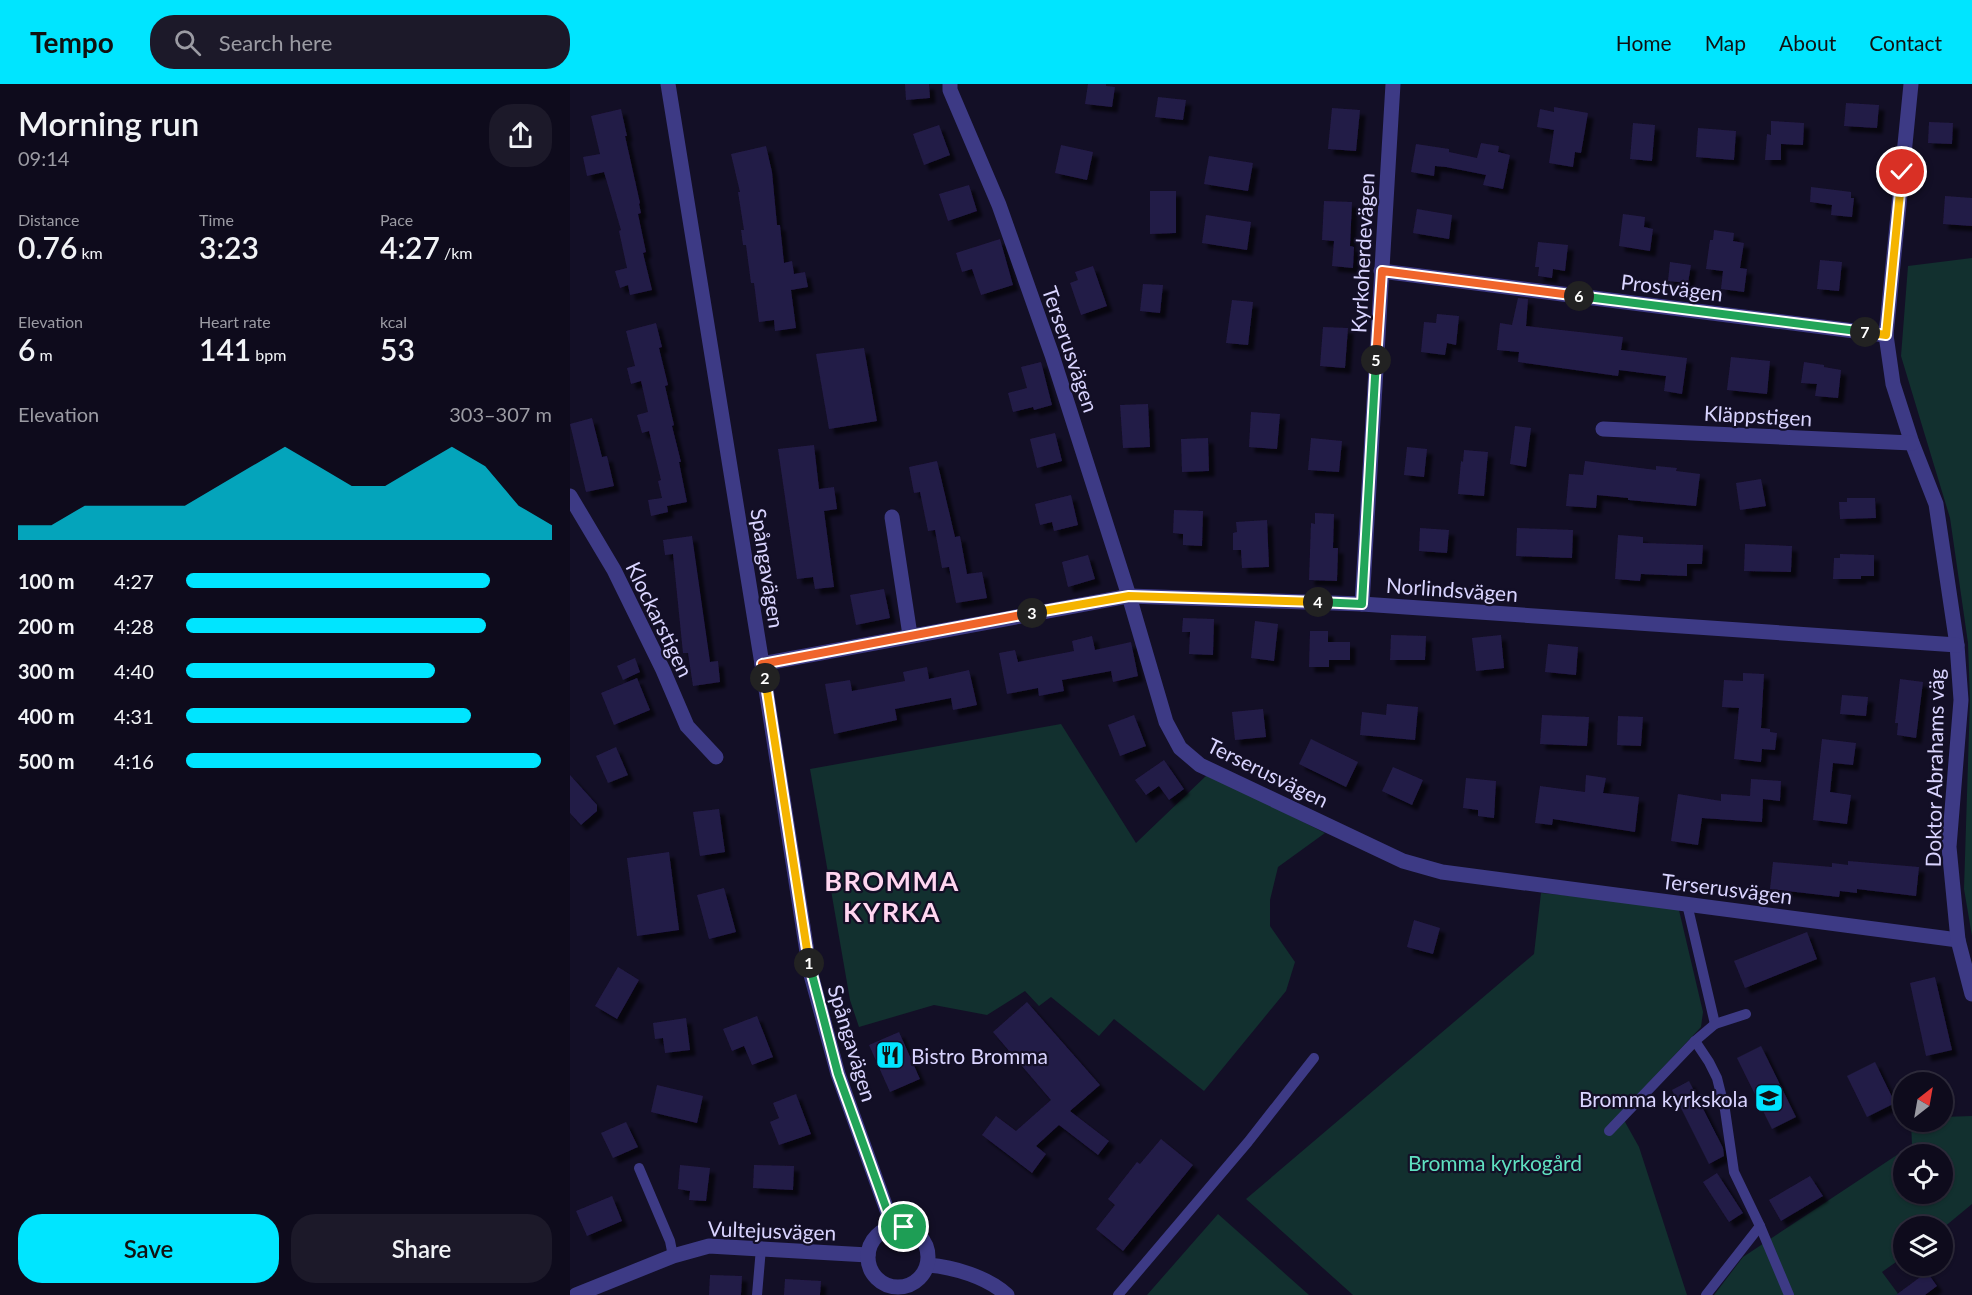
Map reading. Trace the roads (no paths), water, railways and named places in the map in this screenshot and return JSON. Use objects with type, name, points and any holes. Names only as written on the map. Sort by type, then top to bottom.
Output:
[{"type":"street","name":"Spångavägen","points":[[668,84],[810,971],[838,1074],[893,1227]]},
{"type":"street","name":"Terserusvägen","points":[[950,84],[950,90],[999,205],[1048,344],[1129,596],[1166,722],[1180,748],[1200,765],[1403,861],[1442,872],[1958,940]]},
{"type":"street","name":"Kyrkoherdevägen","points":[[1362,604],[1393,84]]},
{"type":"street","name":"Doktor Abrahams väg","points":[[1911,84],[1886,335],[1893,384],[1912,443],[1936,504],[1957,645],[1961,700],[1949,847],[1958,940],[1972,994]]},
{"type":"street","name":"Prostvägen","points":[[1382,271],[1886,335]]},
{"type":"street","name":"Kläppstigen","points":[[1603,429],[1912,443]]},
{"type":"street","name":"Klockarstigen","points":[[570,496],[614,570],[663,670],[687,726],[716,757]]},
{"type":"street","points":[[892,517],[910,635]]},
{"type":"street","name":"Norlindsvägen","points":[[762,664],[1129,596],[1362,604],[1957,645]]},
{"type":"street","points":[[893,1227],[904,1227],[915,1232],[924,1241],[928,1253],[928,1265],[920,1278],[907,1291],[879,1281],[870,1269],[868,1255],[870,1245],[876,1236],[893,1227]]},
{"type":"street","name":"Vultejusvägen","points":[[576,1295],[674,1256],[709,1246],[868,1255]]},
{"type":"street","points":[[928,1265],[948,1266],[998,1287],[1007,1295]]},
{"type":"lane","points":[[1687,904],[1715,1024]]},
{"type":"lane","points":[[1610,1131],[1695,1041],[1715,1024],[1746,1014]]},
{"type":"lane","points":[[1695,1041],[1717,1078],[1725,1110],[1734,1172],[1789,1295]]},
{"type":"lane","points":[[1118,1295],[1248,1142],[1314,1058]]},
{"type":"lane","points":[[639,1168],[670,1241],[674,1256]]},
{"type":"lane","points":[[1706,1295],[1760,1226]]},
{"type":"lane","points":[[757,1295],[761,1248]]},
{"type":"place","name":"Bistro Bromma","points":[[890,1055]]},
{"type":"place","name":"Bromma kyrkskola","points":[[1769,1098]]},
{"type":"district","name":"BROMMA KYRKA","points":[[892,896]]},
{"type":"park label","name":"Bromma kyrkogård","points":[[1495,1162]]}]
